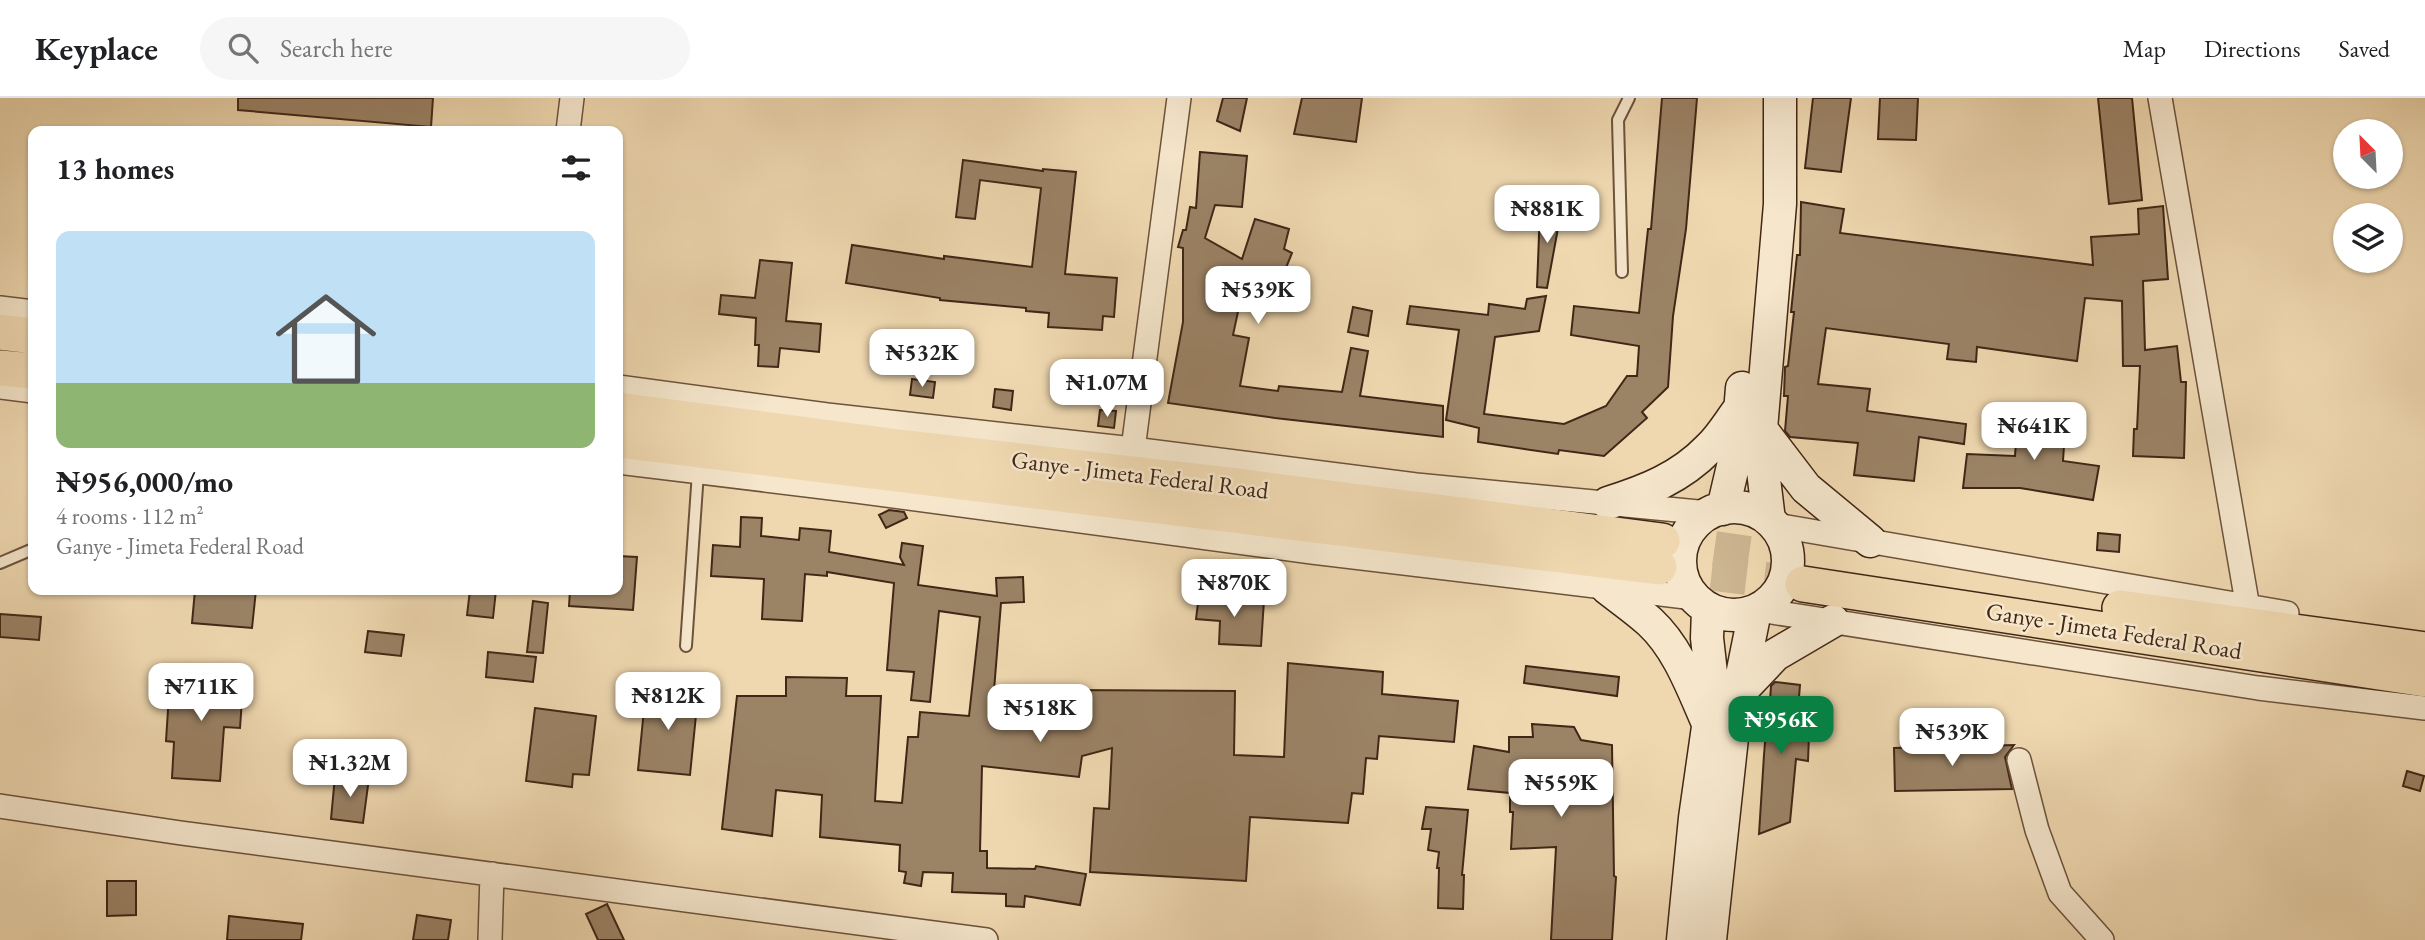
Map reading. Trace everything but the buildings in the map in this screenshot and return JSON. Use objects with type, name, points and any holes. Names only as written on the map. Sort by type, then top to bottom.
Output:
[{"type":"main road","points":[[1716,511],[1751,418],[1758,205],[1777,98]]},
{"type":"main road","points":[[0,332],[28,335]]},
{"type":"main road","points":[[0,368],[28,371]]},
{"type":"main road","name":"Ganye - Jimeta Federal Road","points":[[623,411],[899,447],[1237,486],[1661,554],[623,441]]},
{"type":"main road","points":[[1608,503],[1649,490],[1685,469],[1710,447],[1751,418]]},
{"type":"main road","points":[[1751,418],[1761,454],[1772,523]]},
{"type":"main road","points":[[1751,418],[1806,488],[1870,541]]},
{"type":"main road","points":[[1737,507],[1751,510],[1772,523],[1783,537],[1787,550],[1787,571],[1780,591],[1771,602],[1757,610],[1731,616],[1701,603],[1685,586],[1681,573],[1681,552],[1689,532],[1698,521],[1716,511],[1737,507]]},
{"type":"main road","name":"Ganye - Jimeta Federal Road","points":[[2425,650],[1901,578],[1804,573],[2425,679]]},
{"type":"main road","points":[[1607,587],[1651,623],[1678,657],[1708,726]]},
{"type":"main road","points":[[1683,940],[1712,682],[1701,603]]},
{"type":"main road","points":[[1710,940],[1738,695],[1757,610]]},
{"type":"main road","points":[[1738,695],[1775,655],[1833,621]]},
{"type":"street","points":[[569,126],[572,98]]},
{"type":"street","points":[[1133,449],[1179,98]]},
{"type":"street","points":[[2160,98],[2248,608]]},
{"type":"street","points":[[0,308],[28,311]]},
{"type":"street","points":[[0,387],[28,390]]},
{"type":"street","points":[[623,388],[827,415],[1133,449],[1416,485],[1716,511]]},
{"type":"street","points":[[623,463],[1607,587],[1701,603]]},
{"type":"street","points":[[1772,523],[2248,608],[2425,633]]},
{"type":"street","points":[[1757,610],[2258,688],[2425,708]]},
{"type":"street","points":[[2019,760],[2037,831],[2060,893],[2102,940]]},
{"type":"street","points":[[0,806],[181,833],[986,940]]},
{"type":"street","points":[[490,940],[492,874]]},
{"type":"lane","points":[[1622,272],[1618,120],[1629,98]]},
{"type":"lane","points":[[686,646],[698,472]]},
{"type":"lane","points":[[0,563],[28,551]]},
{"type":"tunnel","points":[[1662,541],[1759,555]]},
{"type":"tunnel","points":[[1659,567],[1803,584]]}]
